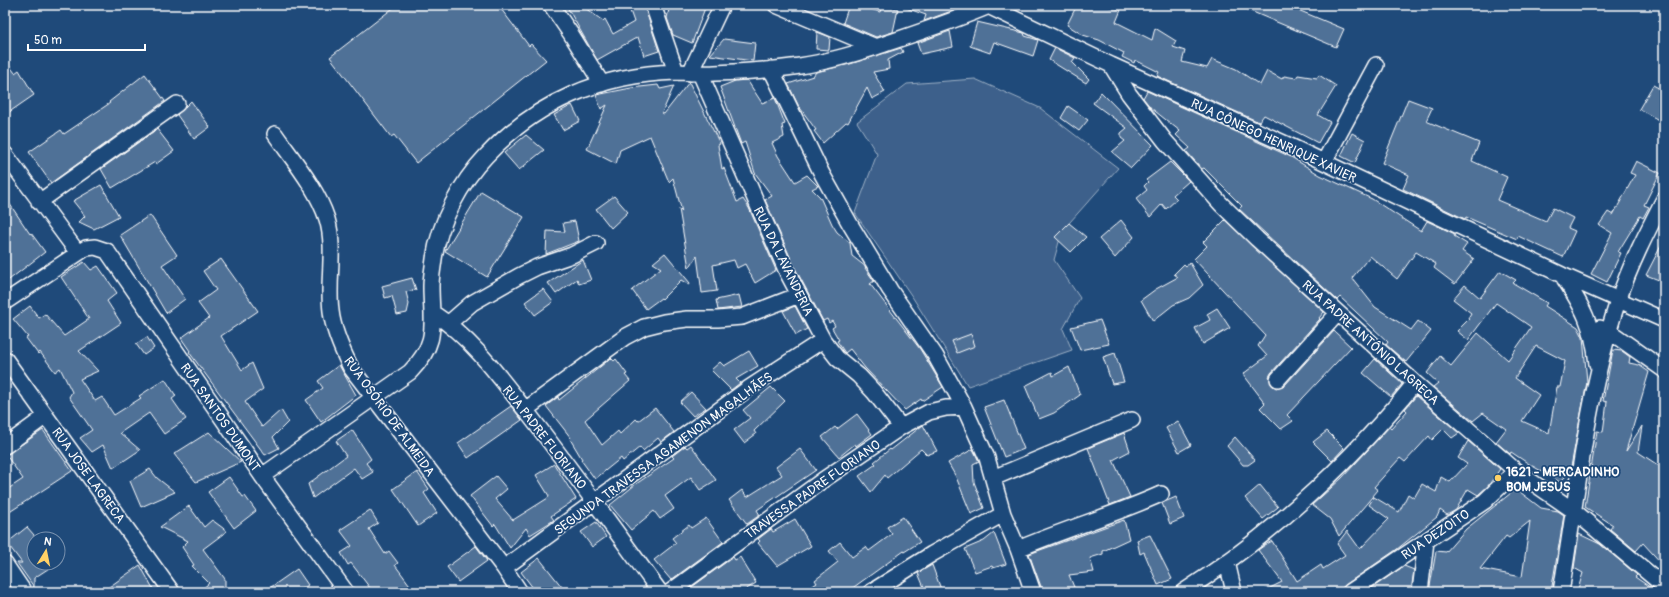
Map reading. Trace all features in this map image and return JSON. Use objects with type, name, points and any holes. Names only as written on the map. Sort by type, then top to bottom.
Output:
[{"type":"street","points":[[551,5],[602,84]]},
{"type":"street","name":"RUA DA LAVANDERIA","points":[[653,5],[689,73],[799,295],[823,340],[837,358],[859,376],[874,392],[901,427]]},
{"type":"street","points":[[689,73],[722,5]]},
{"type":"street","points":[[776,5],[876,47]]},
{"type":"street","points":[[262,476],[410,372],[422,360],[432,336],[433,313],[431,285],[434,256],[440,230],[456,196],[485,157],[533,116],[559,99],[588,87],[630,78],[689,73],[770,69],[846,57],[941,26],[988,6]]},
{"type":"street","name":"RUA CÔNEGO HENRIQUE XAVIER","points":[[988,6],[1111,65],[1324,162],[1562,275],[1664,320]]},
{"type":"street","name":"RUA PADRE ANTÔNIO LAGRECA","points":[[1111,65],[1129,94],[1165,141],[1221,204],[1415,384],[1516,471],[1574,511],[1664,586]]},
{"type":"street","points":[[1324,162],[1376,65]]},
{"type":"street","points":[[770,69],[822,174],[843,211],[890,290],[938,360],[964,407],[984,452],[1003,514],[1018,549],[1033,592]]},
{"type":"street","points":[[39,202],[177,104]]},
{"type":"street","name":"RUA OSÓRIO DE ALMEIDA","points":[[275,134],[311,187],[327,219],[331,254],[331,311],[343,351],[351,368],[504,568],[520,592]]},
{"type":"street","points":[[5,154],[78,253],[5,302]]},
{"type":"street","points":[[1561,592],[1586,434],[1598,372],[1619,299],[1636,254],[1664,199]]},
{"type":"street","points":[[448,324],[472,303],[519,276],[537,267],[572,255],[596,243]]},
{"type":"street","name":"RUA SANTOS DUMONT","points":[[78,253],[86,248],[95,247],[107,251],[262,476],[346,592]]},
{"type":"street","points":[[1562,275],[1580,302],[1590,324],[1596,349],[1598,372]]},
{"type":"street","points":[[525,410],[625,337],[644,327],[664,322],[687,319],[742,317],[799,295]]},
{"type":"street","name":"RUA PADRE FLORIANO","points":[[433,313],[467,339],[488,362],[595,501],[660,592]]},
{"type":"street","points":[[1278,379],[1338,313]]},
{"type":"street","points":[[1590,324],[1609,331],[1664,370]]},
{"type":"street","name":"SEGUNDA TRAVESSA AGAMENON MAGALHÃES","points":[[504,568],[749,388],[823,340]]},
{"type":"street","name":"RUA JOSE LAGRECA","points":[[5,359],[172,592]]},
{"type":"street","points":[[1183,592],[1227,562],[1275,524],[1323,482],[1374,431],[1415,384]]},
{"type":"street","name":"TRAVESSA PADRE FLORIANO","points":[[670,592],[823,480],[901,427],[929,412],[946,408],[964,407]]},
{"type":"street","points":[[5,446],[46,416]]},
{"type":"street","points":[[993,478],[1132,420]]},
{"type":"street","name":"RUA DEZOITO","points":[[1350,592],[1485,501],[1516,471]]},
{"type":"street","points":[[1018,549],[1071,527],[1135,505],[1161,494]]},
{"type":"street","points":[[871,592],[932,554],[1003,514]]},
{"type":"street","points":[[1420,592],[1426,541]]},
{"type":"street","points":[[1227,562],[1234,592]]},
{"type":"street","points":[[5,564],[9,579],[24,592]]},
{"type":"shaded area","points":[[975,79],[1040,108],[1118,168],[1062,231],[1054,260],[1080,298],[1063,329],[1072,350],[968,386],[913,298],[855,213],[877,154],[857,122],[907,84]]},
{"type":"building","points":[[397,5],[498,5],[529,46],[531,44],[546,60],[416,163],[394,135],[391,137],[330,57]]},
{"type":"building","points":[[566,5],[581,5],[603,21],[605,19],[613,34],[634,22],[628,5],[644,5],[659,51],[644,56],[638,37],[597,60]]},
{"type":"building","points":[[670,5],[698,5],[705,8],[692,43],[673,35],[667,18]]},
{"type":"building","points":[[849,5],[858,5],[880,12],[882,6],[898,9],[893,32],[876,37],[843,23]]},
{"type":"building","points":[[903,5],[958,5],[957,9],[924,21],[926,15],[903,7]]},
{"type":"building","points":[[1077,5],[1103,5],[1121,10],[1116,22],[1152,40],[1155,28],[1176,41],[1173,47],[1185,51],[1182,62],[1207,68],[1212,59],[1236,69],[1260,85],[1267,71],[1282,79],[1284,76],[1296,78],[1298,75],[1317,78],[1319,75],[1336,86],[1318,115],[1330,122],[1318,143],[1264,115],[1259,122],[1157,76],[1159,72],[1135,60],[1134,63],[1122,57],[1124,53],[1099,40],[1083,35],[1067,25]]},
{"type":"building","points":[[1236,5],[1286,5],[1344,29],[1336,47]]},
{"type":"building","points":[[977,22],[1024,33],[1025,36],[1038,40],[1033,56],[994,42],[990,53],[970,46]]},
{"type":"building","points":[[950,31],[953,47],[921,54],[917,43]]},
{"type":"building","points":[[817,32],[830,37],[829,50],[816,49]]},
{"type":"building","points":[[724,39],[755,43],[753,61],[710,55]]},
{"type":"building","points":[[901,48],[903,52],[888,60],[889,69],[873,72],[885,92],[872,99],[867,88],[848,123],[846,122],[823,143],[814,131],[816,130],[798,105],[788,84],[813,76],[816,72],[850,64]]},
{"type":"building","points":[[1055,48],[1075,58],[1072,62],[1089,79],[1086,83],[1049,60]]},
{"type":"building","points":[[5,60],[15,73],[19,70],[34,95],[5,115]]},
{"type":"building","points":[[145,74],[165,101],[51,183],[29,152],[61,130],[64,134],[110,103],[109,102]]},
{"type":"building","points":[[747,80],[762,103],[775,98],[785,124],[782,125],[784,137],[772,143],[778,156],[795,182],[807,175],[818,186],[812,189],[820,197],[832,224],[837,232],[850,243],[852,256],[866,267],[865,268],[874,281],[870,284],[920,349],[943,387],[905,410],[865,368],[850,349],[845,353],[837,341],[839,340],[832,328],[835,326],[832,321],[829,323],[827,319],[823,321],[795,268],[765,200],[772,196],[755,173],[745,142],[741,144],[720,87],[735,81]]},
{"type":"building","points":[[689,82],[720,144],[718,145],[722,169],[724,168],[737,202],[743,199],[749,208],[776,270],[755,283],[745,264],[737,268],[734,260],[713,265],[717,291],[702,293],[697,256],[689,268],[679,209],[682,212],[673,178],[669,182],[650,136],[620,150],[616,164],[587,149],[607,105],[601,109],[596,95],[631,88],[658,85],[660,89],[674,86],[662,113],[664,114]]},
{"type":"building","points":[[1653,85],[1664,91],[1664,123],[1639,109]]},
{"type":"building","points":[[1147,91],[1291,157],[1320,175],[1372,199],[1421,231],[1427,221],[1455,234],[1454,236],[1467,244],[1462,251],[1474,259],[1455,284],[1434,268],[1436,264],[1416,252],[1397,279],[1370,256],[1352,278],[1375,307],[1411,330],[1418,321],[1431,331],[1406,362],[1386,345],[1388,342],[1340,297],[1337,300],[1239,209],[1242,206],[1204,168],[1202,169],[1186,151],[1190,148],[1176,135],[1180,131],[1151,108],[1143,98]]},
{"type":"building","points":[[1101,92],[1153,145],[1131,168],[1112,152],[1125,141],[1121,138],[1121,133],[1127,128],[1093,103]]},
{"type":"building","points":[[1408,99],[1432,108],[1426,121],[1479,143],[1472,161],[1507,177],[1497,200],[1546,221],[1553,208],[1573,218],[1568,228],[1575,231],[1563,257],[1518,236],[1517,239],[1466,217],[1465,219],[1403,189],[1409,175],[1382,163]]},
{"type":"building","points":[[191,101],[210,127],[194,139],[177,115]]},
{"type":"building","points":[[572,105],[580,121],[563,130],[554,115]]},
{"type":"building","points":[[1068,106],[1088,120],[1079,131],[1061,118]]},
{"type":"building","points":[[157,129],[174,151],[156,164],[155,162],[112,188],[101,169]]},
{"type":"building","points":[[1352,133],[1365,140],[1355,163],[1341,156]]},
{"type":"building","points":[[526,135],[544,150],[519,170],[504,153]]},
{"type":"building","points":[[1636,161],[1660,173],[1644,205],[1649,207],[1643,218],[1640,216],[1618,252],[1621,253],[1607,282],[1591,274],[1612,233],[1599,225],[1608,212],[1613,215],[1635,175],[1630,173]]},
{"type":"building","points":[[1170,162],[1189,181],[1173,195],[1177,199],[1166,209],[1162,204],[1150,217],[1136,199],[1147,190],[1144,186],[1148,182],[1146,180]]},
{"type":"building","points":[[101,185],[119,216],[94,229],[79,222],[85,216],[73,201]]},
{"type":"building","points":[[481,191],[524,217],[487,277],[445,251]]},
{"type":"building","points":[[614,196],[628,212],[611,228],[596,209]]},
{"type":"building","points":[[5,197],[30,234],[31,233],[45,252],[5,283]]},
{"type":"building","points":[[150,215],[177,255],[162,265],[185,299],[166,313],[120,235]]},
{"type":"building","points":[[1121,220],[1134,237],[1115,258],[1099,239]]},
{"type":"building","points":[[1225,220],[1324,312],[1319,318],[1320,319],[1271,373],[1269,377],[1272,385],[1276,388],[1285,385],[1334,331],[1351,347],[1287,415],[1293,421],[1281,429],[1260,408],[1265,403],[1243,374],[1267,356],[1258,346],[1265,335],[1194,259],[1207,246],[1203,242]]},
{"type":"building","points":[[575,221],[579,241],[546,254],[547,231],[565,232],[563,223]]},
{"type":"building","points":[[1069,223],[1086,237],[1071,252],[1055,237]]},
{"type":"building","points":[[1664,240],[1664,282],[1646,275]]},
{"type":"building","points":[[665,253],[690,283],[689,285],[681,280],[662,299],[661,298],[646,309],[632,290],[661,268],[653,263]]},
{"type":"building","points":[[221,259],[258,311],[221,336],[242,370],[252,363],[263,389],[245,402],[262,427],[281,410],[288,422],[273,437],[279,448],[265,455],[189,352],[190,351],[181,338],[209,318],[198,303],[216,290],[203,271]]},
{"type":"building","points":[[583,260],[591,280],[579,284],[577,279],[556,294],[548,283]]},
{"type":"building","points":[[84,262],[91,270],[98,266],[117,293],[107,301],[121,323],[79,351],[98,371],[80,379],[95,401],[102,397],[114,415],[141,398],[139,396],[165,379],[176,396],[172,399],[186,419],[164,434],[149,413],[120,433],[140,450],[113,468],[103,445],[92,452],[80,438],[92,430],[69,397],[72,392],[60,368],[55,372],[40,352],[38,354],[26,338],[28,337],[13,319],[30,306],[39,318],[45,314],[64,336],[89,319],[61,277]]},
{"type":"building","points":[[1190,263],[1203,285],[1189,298],[1173,305],[1153,321],[1141,300],[1156,289],[1178,277],[1174,274],[1184,264],[1186,266]]},
{"type":"building","points":[[1500,271],[1516,280],[1513,283],[1547,303],[1545,306],[1578,327],[1583,337],[1587,382],[1570,472],[1560,482],[1511,452],[1510,454],[1496,442],[1506,429],[1483,413],[1473,421],[1433,387],[1438,383],[1427,373],[1440,356],[1451,366],[1478,333],[1508,360],[1531,327],[1496,303],[1468,340],[1457,331],[1469,319],[1468,318],[1471,313],[1453,299],[1465,285],[1480,298]],"holes":[[[1536,346],[1565,361],[1560,387],[1557,387],[1549,433],[1522,421],[1539,395],[1515,378]]]},
{"type":"building","points":[[412,278],[416,290],[406,292],[409,304],[407,313],[397,315],[392,296],[385,298],[382,286]]},
{"type":"building","points":[[543,289],[553,302],[535,315],[525,302]]},
{"type":"building","points":[[739,295],[742,307],[718,310],[716,300]]},
{"type":"building","points":[[795,306],[807,329],[796,335],[783,311]]},
{"type":"building","points":[[1217,308],[1230,328],[1203,344],[1195,328],[1210,320],[1207,314]]},
{"type":"building","points":[[1100,320],[1109,344],[1080,350],[1071,327]]},
{"type":"building","points":[[971,334],[975,346],[957,353],[952,341]]},
{"type":"building","points":[[147,337],[154,348],[144,355],[136,344]]},
{"type":"building","points":[[1613,350],[1622,351],[1630,357],[1629,363],[1639,365],[1649,372],[1626,451],[1642,426],[1638,452],[1664,469],[1664,566],[1643,543],[1636,551],[1610,529],[1613,525],[1585,507],[1597,431],[1603,432],[1607,402],[1603,401]]},
{"type":"building","points":[[749,351],[758,366],[736,379],[740,383],[731,390],[711,370],[720,362],[724,366]]},
{"type":"building","points":[[1115,353],[1124,382],[1112,384],[1103,357]]},
{"type":"building","points":[[611,358],[614,361],[616,359],[627,374],[625,375],[630,381],[585,420],[602,445],[618,431],[620,434],[636,419],[638,421],[655,408],[674,432],[661,442],[658,438],[643,451],[640,447],[623,461],[621,458],[595,479],[581,460],[582,459],[570,439],[571,438],[546,406],[558,397],[559,400]]},
{"type":"building","points":[[1375,359],[1402,384],[1391,397],[1363,373]]},
{"type":"building","points":[[339,365],[356,395],[321,422],[306,400],[323,388],[318,381]]},
{"type":"building","points":[[1069,367],[1080,395],[1054,413],[1039,419],[1025,386],[1052,372],[1053,376]]},
{"type":"building","points":[[771,387],[785,401],[754,431],[756,434],[744,443],[734,430],[750,418],[743,410]]},
{"type":"building","points":[[691,392],[706,408],[693,416],[680,402]]},
{"type":"building","points":[[1416,396],[1459,433],[1452,438],[1443,429],[1432,440],[1429,436],[1405,462],[1400,458],[1374,487],[1378,490],[1339,536],[1330,519],[1312,505],[1342,478],[1389,427],[1391,429],[1407,411],[1405,409]]},
{"type":"building","points":[[1004,400],[1024,449],[1004,457],[984,407]]},
{"type":"building","points":[[511,406],[522,420],[468,458],[458,443]]},
{"type":"building","points":[[857,414],[872,434],[856,446],[855,444],[839,457],[822,437],[835,427],[837,429]]},
{"type":"building","points":[[1178,421],[1191,445],[1179,452],[1166,428]]},
{"type":"building","points":[[923,425],[937,451],[927,455],[921,449],[887,478],[885,475],[871,492],[859,476],[876,464],[874,462],[890,449],[891,450]]},
{"type":"building","points":[[43,430],[72,471],[5,515],[5,491],[23,479],[6,455]]},
{"type":"building","points":[[352,430],[371,459],[366,463],[373,472],[362,479],[354,468],[313,498],[308,484],[346,456],[336,441]]},
{"type":"building","points":[[1327,431],[1344,448],[1332,461],[1313,442]]},
{"type":"building","points":[[209,432],[241,462],[196,482],[174,454]]},
{"type":"building","points":[[1124,433],[1130,451],[1113,460],[1130,497],[1110,505],[1088,448]]},
{"type":"building","points":[[1235,437],[1255,460],[1248,465],[1243,465],[1227,446]]},
{"type":"building","points":[[1468,441],[1500,469],[1488,486],[1478,495],[1468,489],[1456,510],[1447,515],[1440,510],[1437,517],[1396,550],[1345,585],[1341,592],[1262,592],[1282,582],[1258,550],[1272,541],[1297,581],[1321,565],[1323,569],[1345,555],[1337,544],[1347,531],[1360,549],[1389,519],[1369,505],[1374,497],[1399,512],[1408,494],[1414,498],[1422,484],[1436,492],[1441,477],[1450,482],[1467,464],[1458,458]]},
{"type":"building","points":[[691,445],[716,480],[700,490],[691,477],[665,496],[674,509],[660,519],[654,511],[631,530],[610,505],[636,484],[674,458],[672,456],[685,446],[687,448]]},
{"type":"building","points":[[800,449],[816,470],[757,510],[760,515],[747,524],[729,500],[742,490],[747,497],[782,475],[776,467]]},
{"type":"building","points":[[973,449],[979,461],[973,464],[974,482],[984,508],[971,514],[956,477],[948,463]]},
{"type":"building","points":[[554,464],[576,499],[551,516],[554,520],[530,535],[526,528],[510,548],[495,524],[493,526],[470,496],[496,476],[507,489],[495,499],[513,520],[548,498],[549,496],[536,475]]},
{"type":"building","points":[[150,469],[157,478],[175,492],[141,507],[130,481]]},
{"type":"building","points":[[417,472],[429,489],[424,493],[437,513],[418,526],[393,489]]},
{"type":"building","points":[[229,477],[243,497],[245,496],[256,511],[234,528],[208,492]]},
{"type":"building","points":[[1260,485],[1278,507],[1263,519],[1245,498]]},
{"type":"building","points":[[1516,489],[1541,508],[1558,511],[1564,515],[1551,592],[1429,592],[1436,551],[1446,552],[1466,529]],"holes":[[[1530,521],[1522,577],[1480,569],[1506,536],[1509,538]]]},
{"type":"building","points":[[1176,497],[1184,518],[1170,524],[1162,503]]},
{"type":"building","points":[[189,506],[204,527],[212,520],[227,531],[203,549],[225,579],[225,592],[199,592],[209,583],[192,566],[194,565],[182,547],[188,541],[160,527]]},
{"type":"building","points":[[370,510],[378,523],[369,529],[385,554],[389,551],[398,563],[395,565],[415,592],[373,592],[351,563],[348,565],[341,553],[352,546],[340,530]]},
{"type":"building","points":[[903,517],[920,542],[904,551],[847,592],[804,592],[817,583],[815,580],[838,562],[829,551],[840,542],[852,557],[866,547],[869,551],[892,534],[887,527]]},
{"type":"building","points":[[706,518],[723,542],[671,580],[654,560],[676,543],[672,538],[689,525],[691,528]]},
{"type":"building","points":[[795,519],[811,546],[777,566],[758,543],[760,541],[758,539],[771,529],[773,532]]},
{"type":"building","points":[[1124,520],[1129,539],[1103,551],[1103,554],[1090,558],[1094,572],[1069,575],[1076,592],[1043,592],[1029,554]]},
{"type":"building","points":[[596,522],[606,537],[592,547],[581,532]]},
{"type":"building","points":[[27,527],[30,531],[26,531],[26,571],[45,571],[34,578],[34,587],[17,563],[22,563],[7,543]]},
{"type":"building","points":[[994,533],[1006,564],[993,568],[992,566],[975,572],[965,549],[984,541]]},
{"type":"building","points":[[1579,534],[1600,544],[1637,575],[1635,577],[1657,592],[1577,592],[1583,573],[1574,568]]},
{"type":"building","points":[[1150,535],[1172,579],[1158,585],[1144,552],[1140,554],[1137,540]]},
{"type":"building","points":[[476,546],[487,561],[458,582],[447,567]]},
{"type":"building","points":[[733,557],[735,560],[740,557],[756,583],[742,592],[685,592]]},
{"type":"building","points":[[539,558],[566,592],[536,592],[521,572]]},
{"type":"building","points":[[140,565],[155,592],[102,592]]},
{"type":"building","points":[[932,565],[942,592],[926,592],[918,573]]},
{"type":"building","points":[[1404,566],[1414,570],[1411,592],[1366,592]]},
{"type":"building","points":[[297,569],[308,585],[299,592],[264,592]]},
{"type":"place","name":"1621 - MERCADINHO BOM JESUS","points":[[1498,478]]}]
